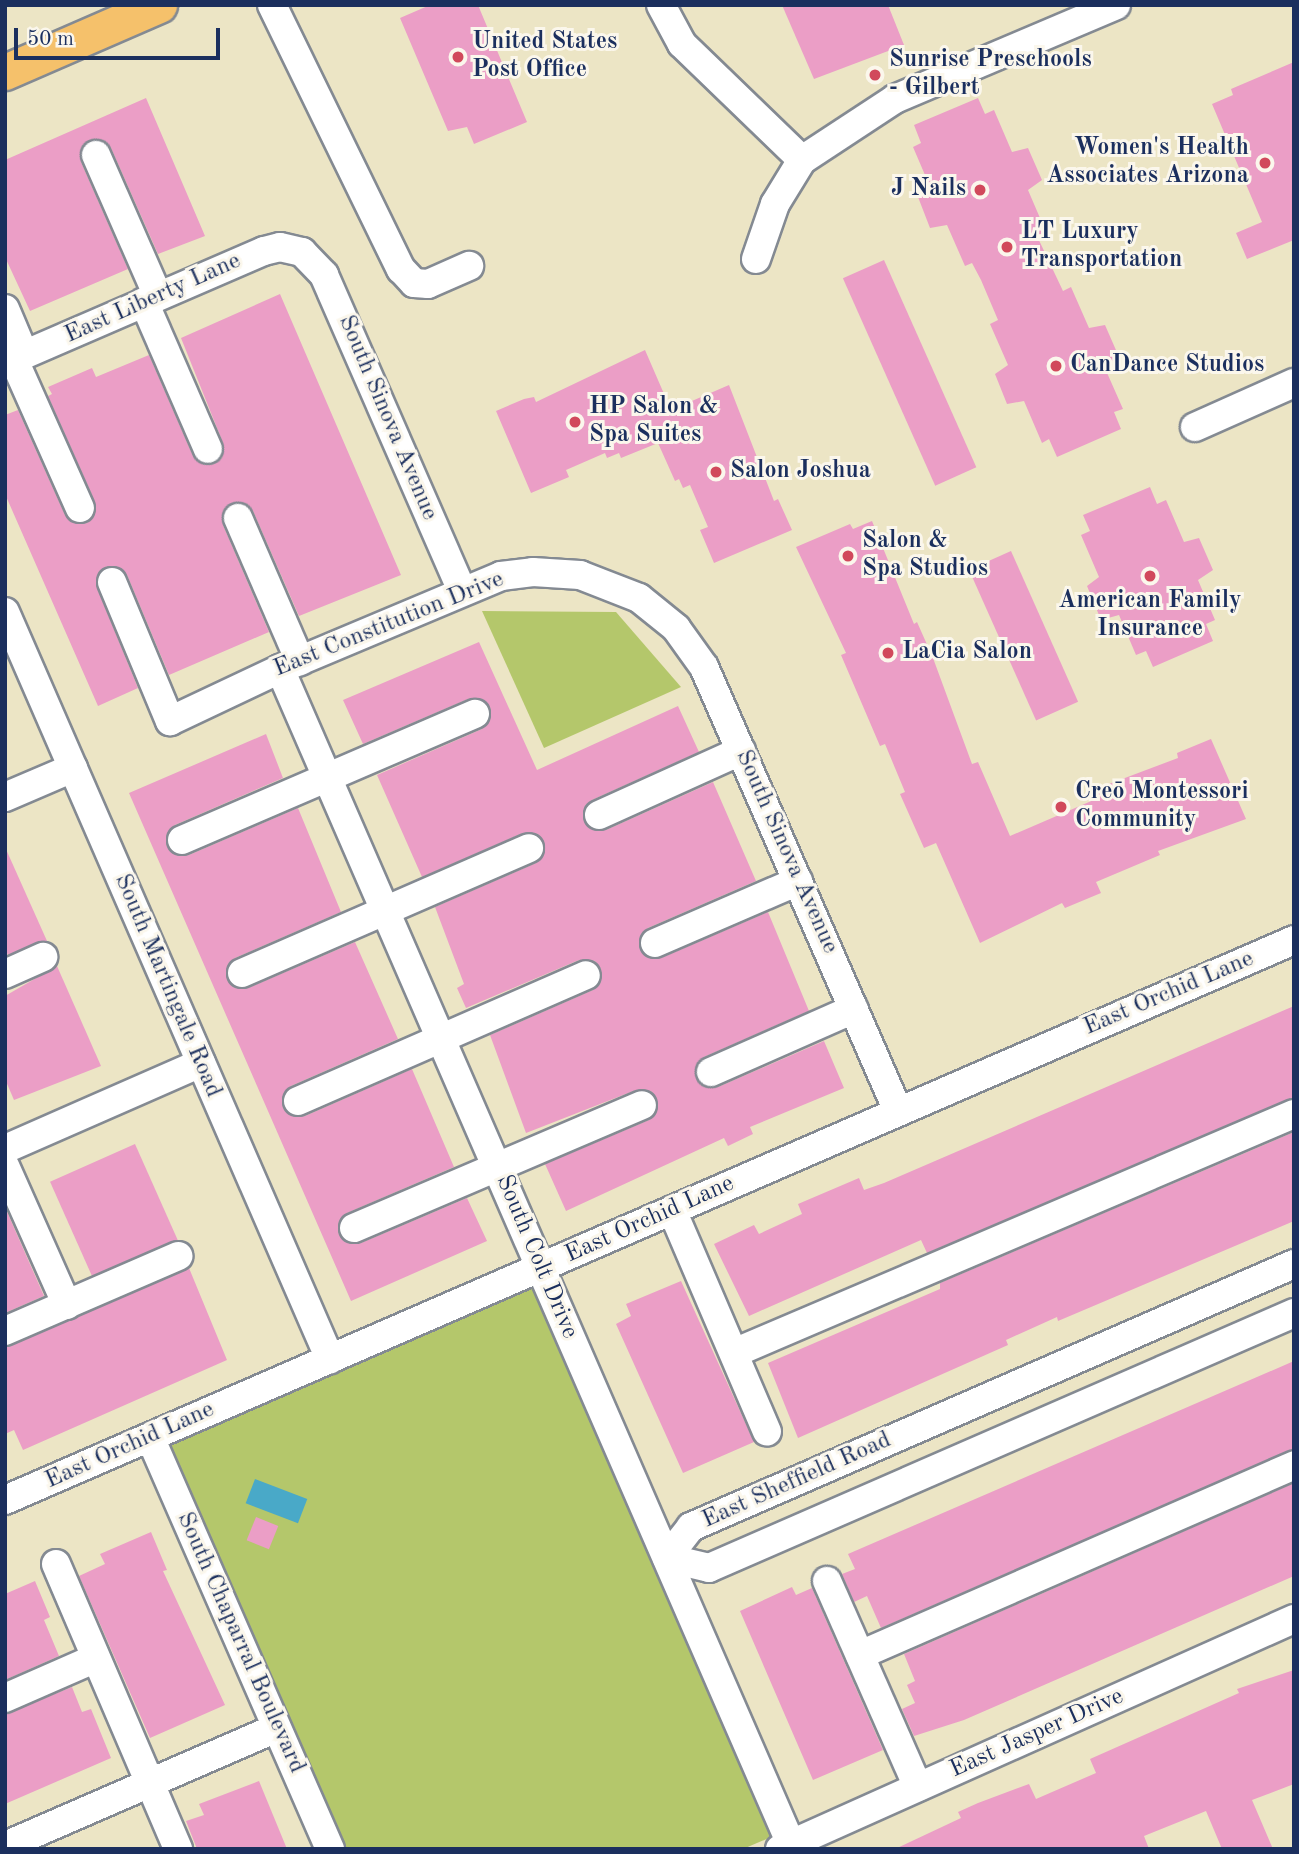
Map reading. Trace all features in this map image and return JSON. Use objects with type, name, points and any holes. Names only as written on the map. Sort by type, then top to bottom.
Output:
[{"type":"main road","points":[[5,72],[159,5]]},
{"type":"street","points":[[272,5],[401,269],[414,284],[428,284],[469,266]]},
{"type":"street","points":[[660,5],[682,44],[803,159]]},
{"type":"street","points":[[756,259],[775,204],[803,159],[895,99],[1105,7]]},
{"type":"street","points":[[96,155],[208,449]]},
{"type":"street","name":"East Liberty Lane","points":[[14,359],[264,251],[279,247],[302,252]]},
{"type":"street","name":"South Sinova Avenue","points":[[302,252],[324,275],[462,591]]},
{"type":"street","points":[[5,309],[14,359],[80,508]]},
{"type":"street","points":[[1195,427],[1294,383]]},
{"type":"street","name":"South Colt Drive","points":[[238,518],[328,778],[667,1558],[786,1846]]},
{"type":"street","name":"East Constitution Drive","points":[[113,582],[170,721],[290,665],[462,591],[517,573],[564,573],[611,584],[652,607]]},
{"type":"street","name":"South Sinova Avenue","points":[[652,607],[696,653],[799,881],[898,1111]]},
{"type":"street","name":"South Martingale Road","points":[[5,612],[330,1359]]},
{"type":"street","points":[[182,840],[475,715]]},
{"type":"street","points":[[600,815],[741,751]]},
{"type":"street","points":[[5,797],[73,768]]},
{"type":"street","points":[[242,973],[529,848]]},
{"type":"street","points":[[656,943],[799,881]]},
{"type":"street","name":"East Orchid Lane","points":[[5,1500],[1294,940]]},
{"type":"street","points":[[5,974],[43,957]]},
{"type":"street","points":[[298,1101],[586,975]]},
{"type":"street","points":[[711,1072],[854,1009]]},
{"type":"street","points":[[5,1149],[201,1063]]},
{"type":"street","points":[[354,1228],[642,1105]]},
{"type":"street","points":[[734,1353],[1294,1114]]},
{"type":"street","points":[[5,1166],[67,1305]]},
{"type":"street","points":[[672,1210],[767,1432]]},
{"type":"street","points":[[5,1331],[178,1256]]},
{"type":"street","name":"East Sheffield Road","points":[[1294,1264],[691,1527],[667,1558],[709,1568],[1294,1313]]},
{"type":"street","name":"South Chaparral Boulevard","points":[[150,1437],[330,1849]]},
{"type":"street","points":[[860,1655],[1294,1465]]},
{"type":"street","points":[[56,1564],[178,1849]]},
{"type":"street","points":[[827,1581],[918,1787]]},
{"type":"street","name":"East Jasper Drive","points":[[786,1846],[1294,1619]]},
{"type":"street","points":[[5,1698],[96,1658]]},
{"type":"street","points":[[5,1846],[277,1728]]},
{"type":"green space","points":[[482,611],[616,612],[681,687],[544,748]]},
{"type":"green space","points":[[537,1285],[776,1835],[743,1849],[341,1849],[165,1446]]},
{"type":"water","points":[[255,1479],[307,1499],[298,1523],[246,1503]]},
{"type":"building","name":"United States Post Office","points":[[430,5],[478,5],[527,122],[474,144],[467,127],[448,131],[400,18]]},
{"type":"building","points":[[782,5],[888,5],[904,45],[814,79]]},
{"type":"building","name":"Women's Health Associates Arizona","points":[[1294,62],[1294,240],[1247,259],[1236,233],[1262,222],[1212,104],[1233,95],[1231,89]]},
{"type":"building","points":[[146,98],[205,236],[158,254],[111,148],[105,141],[90,140],[82,146],[81,162],[128,269],[30,311],[5,257],[5,160]]},
{"type":"building","points":[[978,98],[985,114],[994,110],[1012,152],[1028,148],[1042,180],[1028,190],[1046,232],[1037,236],[1063,291],[1071,287],[1089,328],[1105,325],[1119,357],[1104,366],[1123,409],[1114,412],[1121,429],[1057,457],[1049,439],[1042,443],[1024,401],[1007,404],[995,374],[1008,365],[990,324],[998,320],[981,280],[972,263],[965,266],[947,225],[930,228],[918,197],[931,189],[913,147],[921,143],[914,125]]},
{"type":"building","points":[[884,260],[976,467],[935,486],[843,278]]},
{"type":"building","points":[[280,294],[401,575],[299,616],[253,511],[247,504],[232,503],[224,509],[223,525],[269,632],[169,675],[127,575],[115,566],[105,567],[96,579],[97,588],[138,688],[98,706],[5,494],[5,415],[18,410],[65,515],[78,524],[87,523],[94,517],[95,502],[48,396],[52,394],[48,387],[92,368],[96,377],[149,355],[193,456],[205,465],[214,464],[222,458],[223,443],[181,338]]},
{"type":"building","points":[[645,350],[671,410],[729,385],[774,501],[778,499],[792,530],[714,563],[700,530],[708,527],[690,485],[683,488],[679,479],[675,481],[658,443],[621,458],[619,453],[607,458],[605,453],[566,470],[569,477],[531,493],[496,411],[524,399],[534,397],[536,402]]},
{"type":"building","name":"American Family Insurance","points":[[1150,487],[1157,504],[1166,500],[1184,542],[1199,538],[1213,570],[1198,580],[1215,620],[1206,624],[1213,641],[1153,667],[1146,651],[1136,655],[1119,615],[1101,620],[1087,586],[1099,577],[1081,535],[1090,531],[1083,515]]},
{"type":"building","points":[[872,521],[914,624],[917,622],[933,658],[972,764],[978,762],[1010,836],[1096,799],[1093,790],[1178,758],[1177,753],[1211,739],[1246,819],[1158,851],[1160,855],[1096,882],[1101,893],[1065,908],[1062,903],[980,943],[936,843],[924,848],[900,794],[905,792],[885,744],[880,746],[841,655],[846,653],[796,547],[850,524],[853,529]]},
{"type":"building","points":[[1011,551],[1078,702],[1036,720],[969,570]]},
{"type":"building","points":[[479,642],[537,770],[678,706],[699,752],[592,800],[585,806],[584,821],[590,829],[606,830],[713,782],[756,881],[648,928],[641,934],[640,949],[646,957],[661,958],[768,912],[809,1011],[704,1057],[695,1070],[696,1078],[702,1086],[718,1087],[824,1041],[844,1088],[750,1127],[753,1134],[728,1146],[724,1138],[566,1211],[545,1164],[649,1120],[656,1114],[657,1099],[651,1091],[636,1090],[526,1133],[490,1035],[593,990],[600,984],[601,969],[595,961],[579,960],[466,1008],[457,988],[464,984],[435,907],[536,863],[543,857],[544,842],[538,834],[523,833],[422,877],[377,775],[482,729],[491,717],[490,707],[478,698],[468,699],[363,744],[343,700]]},
{"type":"building","points":[[266,734],[283,778],[175,825],[166,837],[167,847],[179,856],[189,855],[298,808],[341,912],[235,958],[228,964],[227,979],[233,987],[248,988],[355,942],[398,1039],[291,1086],[282,1098],[283,1108],[295,1117],[305,1116],[412,1069],[454,1167],[347,1213],[338,1225],[339,1235],[351,1244],[361,1243],[467,1198],[487,1241],[351,1301],[129,793]]},
{"type":"building","points":[[5,847],[47,941],[8,955],[5,949]]},
{"type":"building","points":[[57,966],[101,1066],[14,1100],[5,1079],[5,996]]},
{"type":"building","points":[[1294,1006],[1294,1098],[927,1253],[921,1240],[749,1316],[714,1244],[754,1225],[759,1234],[802,1214],[798,1204],[859,1178],[864,1190],[884,1183]]},
{"type":"building","points":[[1294,1132],[1294,1221],[1058,1321],[1057,1317],[1006,1340],[1008,1345],[798,1438],[768,1363],[940,1289],[940,1283]]},
{"type":"building","points":[[135,1144],[178,1240],[93,1278],[50,1182]]},
{"type":"building","points":[[5,1207],[44,1296],[5,1313]]},
{"type":"building","points":[[189,1268],[227,1360],[23,1450],[14,1430],[5,1434],[5,1347]]},
{"type":"building","points":[[681,1281],[754,1442],[683,1473],[616,1324],[631,1316],[626,1304]]},
{"type":"building","points":[[1294,1361],[1294,1449],[881,1628],[867,1596],[854,1602],[842,1574],[855,1569],[848,1554]]},
{"type":"building","points":[[1294,1483],[1294,1576],[964,1720],[914,1736],[902,1709],[915,1703],[907,1685],[915,1681],[904,1654]]},
{"type":"building","points":[[256,1517],[278,1526],[269,1549],[247,1540]]},
{"type":"building","points":[[151,1532],[167,1570],[163,1571],[225,1705],[150,1738],[79,1576],[105,1564],[100,1554]]},
{"type":"building","points":[[35,1581],[50,1617],[44,1620],[59,1656],[5,1680],[5,1594]]},
{"type":"building","points":[[792,1587],[796,1595],[812,1588],[883,1750],[813,1780],[740,1611]]},
{"type":"building","points":[[1294,1670],[1294,1784],[1252,1800],[1273,1849],[1222,1849],[1206,1811],[1144,1836],[1149,1849],[895,1849],[961,1818],[958,1812],[978,1803],[1029,1784],[1036,1799],[1096,1773],[1090,1759],[1239,1693],[1237,1689]]},
{"type":"building","points":[[72,1687],[82,1712],[91,1709],[111,1758],[5,1804],[5,1714]]},
{"type":"building","points":[[259,1781],[287,1849],[197,1849],[186,1821],[204,1815],[199,1804]]},
{"type":"place","name":"United States Post Office","points":[[458,57]]},
{"type":"place","name":"Sunrise Preschools - Gilbert","points":[[875,75]]},
{"type":"place","name":"Women's Health Associates Arizona","points":[[1265,163]]},
{"type":"place","name":"J Nails","points":[[980,190]]},
{"type":"place","name":"LT Luxury Transportation","points":[[1007,247]]},
{"type":"place","name":"CanDance Studios","points":[[1056,366]]},
{"type":"place","name":"HP Salon & Spa Suites","points":[[575,422]]},
{"type":"place","name":"Salon Joshua","points":[[716,472]]},
{"type":"place","name":"Salon & Spa Studios","points":[[848,556]]},
{"type":"place","name":"American Family Insurance","points":[[1150,576]]},
{"type":"place","name":"LaCia Salon","points":[[888,653]]},
{"type":"place","name":"Creō Montessori Community","points":[[1061,807]]}]
